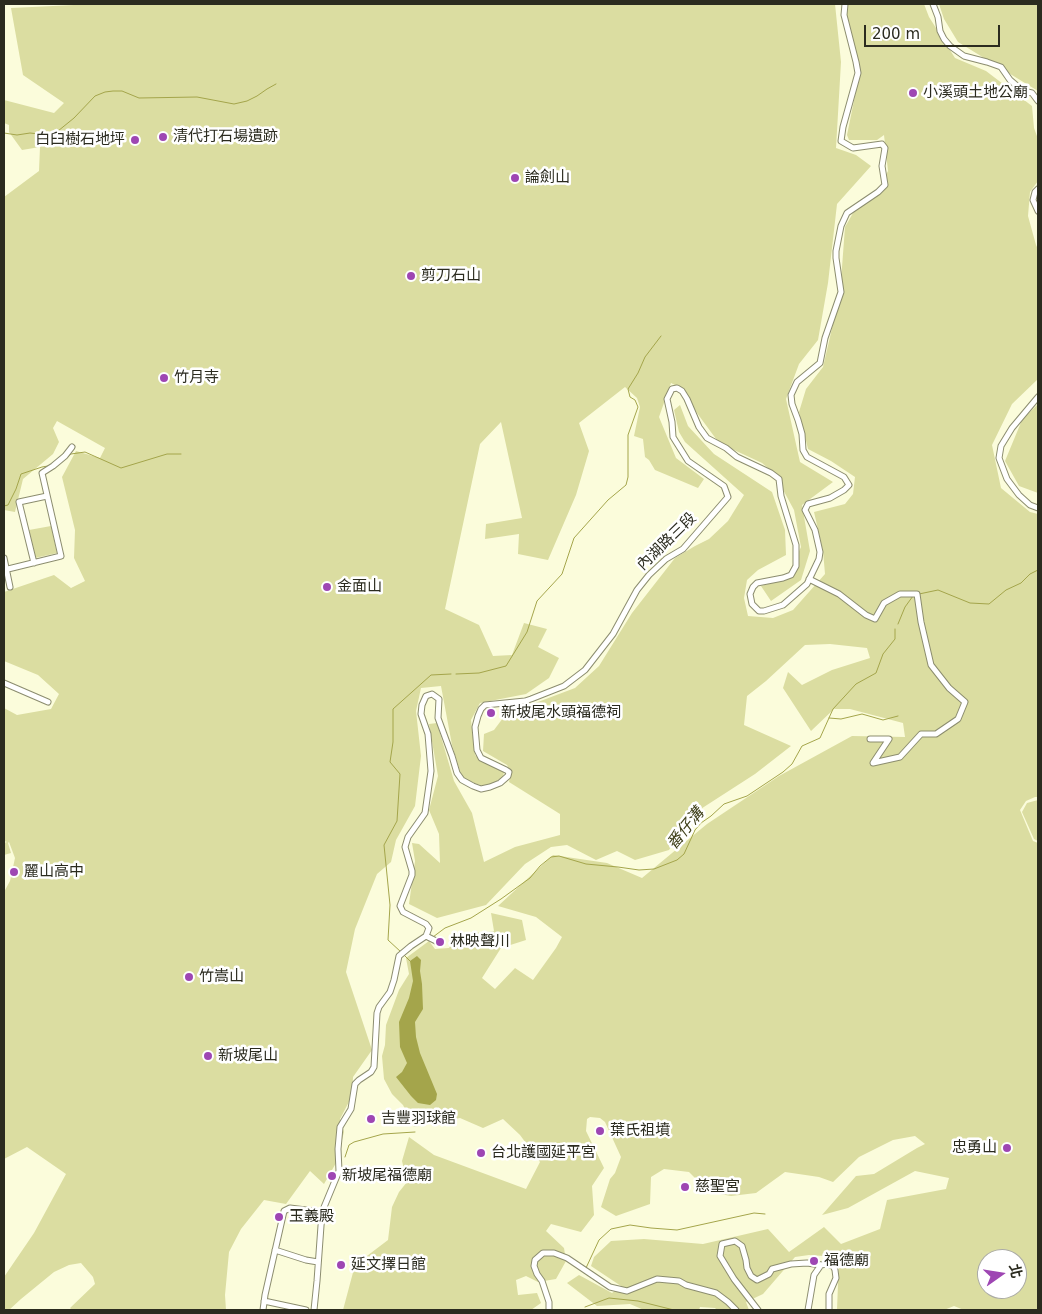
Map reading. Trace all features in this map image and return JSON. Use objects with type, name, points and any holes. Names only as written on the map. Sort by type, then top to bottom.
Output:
[{"type":"street","name":"內湖路三段","points":[[426,936],[428,928],[426,924],[403,912],[400,906],[410,881],[412,870],[404,847],[408,837],[425,813],[432,771],[428,734],[421,714],[426,696],[432,694],[439,699],[438,718],[457,773],[462,780],[481,789],[500,783],[508,776],[509,772],[481,758],[477,750],[476,727],[481,709],[485,705],[531,699],[564,686],[585,670],[613,634],[637,590],[649,575],[666,559],[683,549],[728,497],[724,486],[688,461],[673,437],[667,399],[672,389],[677,388],[682,391],[699,427],[707,438],[726,448],[737,457],[779,479],[781,496],[796,545],[796,566],[790,575],[757,583],[750,594],[752,604],[759,611],[764,612],[783,605],[809,579],[819,559],[820,552],[815,530],[805,510],[808,504],[830,498],[849,485],[844,477],[807,456],[803,450],[802,434],[791,395],[797,382],[820,363],[825,338],[842,292],[836,251],[840,226],[846,213],[878,192],[885,185],[882,166],[885,148],[882,144],[853,148],[841,141],[858,73],[844,15],[845,4]]},
{"type":"street","points":[[933,4],[938,17],[940,31],[950,46],[964,56],[1001,67],[1010,80],[1023,91],[1032,93],[1038,101]]},
{"type":"street","points":[[1038,189],[1033,200],[1038,211]]},
{"type":"street","points":[[1038,397],[1012,428],[1000,446],[998,458],[1007,479],[1019,495],[1030,505],[1038,508]]},
{"type":"street","points":[[5,570],[61,556],[42,473],[55,465],[72,447]]},
{"type":"street","points":[[34,563],[19,502],[47,496]]},
{"type":"street","points":[[4,558],[10,587]]},
{"type":"street","points":[[809,579],[839,594],[866,615],[875,619],[884,604],[900,594],[917,594],[920,622],[931,665],[950,688],[965,702],[958,719],[936,734],[922,734],[900,757],[873,763],[889,739],[870,739]]},
{"type":"street","points":[[4,683],[48,702]]},
{"type":"street","points":[[314,1310],[318,1281],[322,1212],[339,1171],[340,1127],[351,1108],[355,1084],[374,1068],[379,1007],[390,992],[399,956],[426,936],[438,942]]},
{"type":"street","points":[[263,1310],[274,1250],[284,1211],[290,1208],[322,1212]]},
{"type":"street","points":[[758,1310],[734,1279],[720,1256],[722,1244],[734,1241],[742,1246],[747,1268],[751,1276],[757,1280],[769,1274],[772,1269],[791,1264],[807,1263],[832,1266],[836,1270],[836,1278],[829,1294],[829,1310]]},
{"type":"street","points":[[274,1250],[318,1262]]},
{"type":"street","points":[[549,1310],[547,1296],[534,1266],[535,1260],[543,1253],[554,1253],[567,1258],[610,1287],[627,1291],[657,1278],[674,1280],[716,1293],[736,1310]]},
{"type":"street","points":[[808,1310],[814,1276],[821,1265]]},
{"type":"street","points":[[264,1301],[306,1310]]},
{"type":"green space","points":[[95,4],[835,4],[841,62],[836,148],[856,155],[871,166],[837,204],[828,283],[818,340],[799,364],[786,399],[800,462],[833,482],[802,505],[810,551],[801,580],[771,601],[761,586],[786,579],[801,547],[794,510],[774,473],[762,463],[719,443],[697,413],[683,389],[671,383],[659,417],[676,458],[704,479],[698,488],[655,470],[645,457],[643,439],[634,436],[640,407],[637,398],[625,387],[579,423],[589,451],[576,495],[548,560],[518,554],[519,534],[485,539],[486,524],[522,518],[501,422],[480,444],[445,609],[479,625],[493,656],[512,655],[524,623],[547,629],[538,647],[559,658],[549,678],[526,694],[480,703],[471,720],[475,755],[482,761],[500,768],[504,772],[503,777],[494,783],[484,786],[462,778],[452,745],[441,686],[421,688],[416,711],[421,756],[415,806],[396,840],[391,862],[377,874],[355,929],[346,972],[372,1050],[353,1077],[352,1096],[340,1119],[344,1132],[336,1163],[324,1184],[310,1171],[286,1204],[264,1200],[241,1229],[229,1252],[225,1295],[226,1310],[72,1310],[70,1308],[95,1284],[93,1277],[81,1263],[69,1265],[54,1272],[9,1310],[4,1310],[4,1277],[34,1233],[66,1174],[27,1147],[4,1159],[4,892],[10,881],[15,858],[9,842],[11,853],[4,855],[4,843],[7,842],[4,841],[4,708],[17,715],[51,709],[59,694],[38,675],[4,661],[4,592],[54,575],[71,588],[85,581],[74,558],[75,530],[62,477],[76,451],[100,458],[105,448],[57,421],[53,428],[59,442],[53,454],[23,479],[15,512],[4,510],[4,197],[39,171],[40,147],[22,150],[9,132],[9,125],[4,123],[4,100],[54,113],[64,103],[23,75],[11,8]]},
{"type":"green space","points":[[847,4],[924,4],[929,17],[955,58],[986,71],[1032,106],[1034,128],[1038,139],[1038,181],[1030,192],[1028,216],[1038,249],[1038,379],[1012,404],[992,445],[1001,488],[1030,512],[1038,514],[1038,797],[1026,801],[1020,810],[1033,841],[1038,843],[1038,1310],[964,1310],[954,1306],[944,1310],[837,1310],[839,1257],[809,1255],[795,1257],[763,1294],[746,1302],[749,1310],[717,1310],[715,1308],[700,1307],[699,1310],[644,1310],[630,1304],[597,1306],[567,1283],[579,1275],[612,1293],[621,1286],[591,1266],[594,1257],[611,1241],[644,1239],[703,1244],[768,1229],[789,1252],[824,1227],[841,1244],[880,1229],[887,1200],[946,1189],[949,1178],[915,1171],[848,1208],[822,1215],[856,1176],[874,1174],[925,1144],[915,1136],[893,1140],[859,1157],[833,1182],[819,1177],[785,1172],[756,1193],[731,1196],[709,1192],[689,1172],[664,1169],[651,1177],[650,1204],[616,1216],[601,1207],[610,1179],[615,1173],[621,1157],[605,1122],[600,1118],[590,1117],[587,1119],[586,1131],[604,1168],[592,1186],[594,1215],[581,1232],[551,1224],[546,1231],[564,1248],[566,1261],[556,1279],[538,1282],[526,1276],[516,1280],[518,1295],[537,1293],[541,1303],[531,1310],[343,1310],[355,1265],[388,1240],[392,1207],[399,1192],[407,1182],[402,1161],[409,1137],[434,1155],[526,1189],[540,1162],[520,1135],[503,1119],[483,1128],[460,1118],[414,1127],[403,1105],[392,1094],[384,1079],[382,1056],[385,1045],[386,1025],[399,990],[409,974],[406,958],[429,941],[435,949],[449,948],[454,940],[465,934],[494,931],[491,913],[522,920],[526,940],[501,948],[482,978],[495,989],[515,968],[533,980],[562,937],[536,917],[498,906],[553,855],[607,863],[642,878],[707,824],[779,776],[852,736],[905,737],[903,723],[850,709],[834,709],[811,731],[783,688],[788,672],[802,685],[832,670],[870,658],[867,648],[830,644],[805,645],[747,696],[744,725],[791,746],[755,774],[693,814],[669,850],[635,860],[617,851],[596,860],[567,845],[551,847],[525,864],[486,905],[437,918],[409,904],[415,861],[412,843],[419,844],[440,863],[439,834],[429,810],[438,776],[429,724],[437,723],[454,781],[472,813],[484,862],[515,847],[560,835],[560,814],[509,782],[511,772],[507,765],[483,751],[484,734],[494,730],[506,714],[575,688],[599,666],[632,613],[675,558],[709,539],[728,521],[744,495],[685,442],[679,432],[674,410],[680,405],[688,426],[714,454],[772,492],[785,530],[786,555],[758,570],[747,580],[744,598],[748,616],[773,618],[793,610],[825,574],[823,551],[814,512],[845,504],[853,494],[855,477],[808,449],[799,412],[806,389],[823,367],[840,294],[845,227],[853,213],[878,190],[888,171],[884,135],[877,140],[849,140],[847,135],[858,81],[844,19],[848,9]]},
{"type":"green space","points":[[939,4],[1038,4],[1038,91],[958,42],[944,19]]},
{"type":"green space","points":[[1038,404],[1038,493],[1019,486],[1005,461],[1022,420]]},
{"type":"green space","points":[[51,526],[57,553],[35,558],[29,530]]},
{"type":"green space","points":[[1038,800],[1038,841],[1034,839],[1022,812],[1027,803]]},
{"type":"shaded area","points":[[417,956],[421,960],[423,1009],[415,1022],[416,1037],[420,1053],[437,1094],[436,1100],[430,1105],[418,1103],[396,1077],[402,1072],[407,1063],[400,1047],[399,1022],[409,998],[413,981],[410,961]]},
{"type":"waterway","points":[[4,133],[48,135],[58,131],[74,118],[95,96],[105,92],[122,91],[139,98],[197,97],[234,104],[247,101],[276,84]]},
{"type":"waterway","name":"番仔溝","points":[[456,674],[479,673],[506,666],[527,632],[537,601],[562,574],[574,538],[608,500],[626,485],[628,477],[628,435],[638,407],[635,400],[630,397],[628,389],[645,357],[661,336]]},
{"type":"waterway","points":[[66,458],[71,454],[85,452],[121,468],[167,454],[181,454]]},
{"type":"waterway","points":[[4,506],[8,505],[21,474],[48,466]]},
{"type":"waterway","points":[[919,594],[938,590],[970,603],[989,604],[1006,590],[1021,583],[1030,574],[1038,570]]},
{"type":"waterway","points":[[898,624],[905,607],[913,596]]},
{"type":"waterway","name":"番仔溝","points":[[433,937],[445,928],[471,918],[501,899],[530,878],[551,857],[559,856],[586,864],[639,870],[654,869],[677,860],[684,854],[695,830],[701,823],[724,804],[747,796],[783,772],[792,764],[802,746],[820,738],[833,709],[856,684],[876,673],[883,654],[895,639],[895,629]]},
{"type":"waterway","name":"番仔溝","points":[[401,952],[388,940],[390,905],[384,845],[397,821],[400,774],[390,762],[393,742],[393,709],[431,675],[451,674]]},
{"type":"waterway","points":[[829,718],[841,719],[862,714],[883,720],[898,716]]},
{"type":"waterway","name":"番仔溝","points":[[404,955],[411,962]]},
{"type":"waterway","name":"番仔溝","points":[[345,1157],[349,1145],[354,1142],[383,1134],[415,1132]]},
{"type":"waterway","points":[[586,1268],[599,1240],[611,1229],[630,1225],[677,1230],[754,1213],[765,1214]]},
{"type":"waterway","points":[[585,1307],[609,1298],[638,1301],[674,1310]]},
{"type":"place","name":"小溪頭土地公廟","points":[[913,93]]},
{"type":"place","name":"清代打石場遺跡","points":[[163,137]]},
{"type":"place","name":"白臼樹石地坪","points":[[135,140]]},
{"type":"place","name":"論劍山","points":[[515,178]]},
{"type":"place","name":"剪刀石山","points":[[411,276]]},
{"type":"place","name":"竹月寺","points":[[164,378]]},
{"type":"place","name":"金面山","points":[[327,587]]},
{"type":"place","name":"新坡尾水頭福德祠","points":[[491,713]]},
{"type":"place","name":"麗山高中","points":[[14,872]]},
{"type":"place","name":"林映聲川","points":[[440,942]]},
{"type":"place","name":"竹嵩山","points":[[189,977]]},
{"type":"place","name":"新坡尾山","points":[[208,1056]]},
{"type":"place","name":"吉豐羽球館","points":[[371,1119]]},
{"type":"place","name":"葉氏祖墳","points":[[600,1131]]},
{"type":"place","name":"忠勇山","points":[[1007,1148]]},
{"type":"place","name":"台北護國延平宮","points":[[481,1153]]},
{"type":"place","name":"新坡尾福德廟","points":[[332,1176]]},
{"type":"place","name":"慈聖宮","points":[[685,1187]]},
{"type":"place","name":"玉義殿","points":[[279,1217]]},
{"type":"place","name":"福德廟","points":[[814,1261]]},
{"type":"place","name":"延文擇日館","points":[[341,1265]]}]
